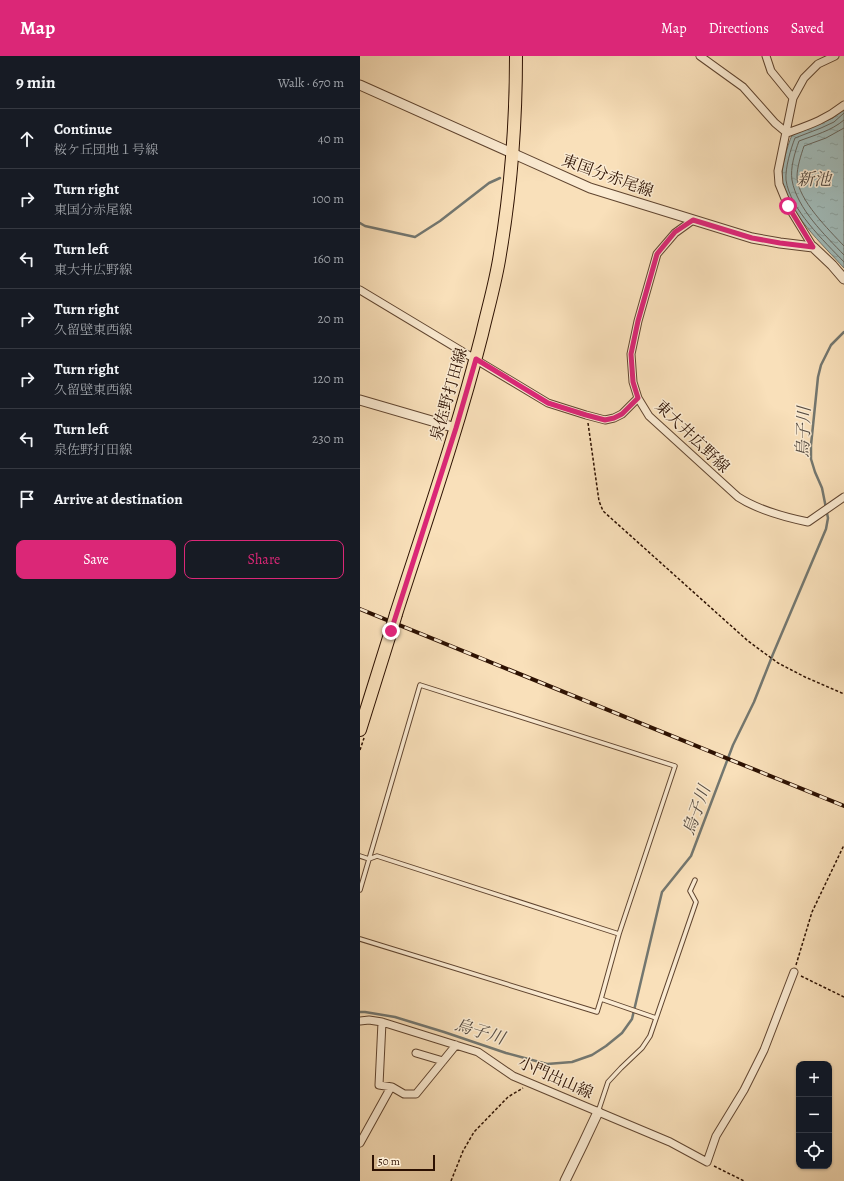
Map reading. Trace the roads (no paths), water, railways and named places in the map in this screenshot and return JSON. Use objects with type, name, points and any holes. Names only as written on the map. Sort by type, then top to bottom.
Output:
[{"type":"main road","name":"泉佐野打田線","points":[[360,730],[456,428],[476,359],[500,256],[513,154],[516,56]]},
{"type":"street","points":[[700,56],[743,87],[787,133]]},
{"type":"street","points":[[766,56],[771,70],[793,98]]},
{"type":"street","points":[[835,56],[818,64],[804,78],[793,98],[778,171],[779,184],[788,206],[813,247],[844,279]]},
{"type":"street","name":"東国分赤尾線","points":[[360,85],[590,188],[752,238],[813,247]]},
{"type":"street","points":[[787,133],[817,123],[833,114],[844,105]]},
{"type":"street","name":"東大井広野線","points":[[693,220],[675,232],[657,254],[638,321],[631,354],[633,382],[638,398],[649,416],[732,492],[749,504],[796,520],[808,522],[844,497]]},
{"type":"street","points":[[360,290],[548,403],[605,420],[622,414],[638,398]]},
{"type":"street","points":[[360,400],[456,428]]},
{"type":"street","points":[[598,1112],[670,1142],[707,1162],[716,1136],[744,1090],[764,1050],[794,972]]},
{"type":"street","name":"小門出山線","points":[[360,1021],[369,1020],[382,1022],[478,1052],[513,1076],[598,1112],[565,1181]]},
{"type":"street","points":[[382,1022],[379,1085],[390,1087],[404,1094],[416,1094],[456,1045]]},
{"type":"street","points":[[416,1053],[443,1061]]},
{"type":"street","points":[[360,1143],[390,1087]]},
{"type":"lane","points":[[360,890],[420,685],[675,766],[620,934],[598,1012],[360,939]]},
{"type":"lane","points":[[360,856],[369,859],[377,856],[620,934]]},
{"type":"lane","points":[[598,1112],[608,1082],[642,1048],[650,1036],[696,902],[690,891],[696,880]]},
{"type":"lane","points":[[602,1000],[656,1018]]},
{"type":"water","name":"新池","points":[[844,108],[844,268],[798,216],[785,192],[782,180],[782,169],[792,135],[833,118]]},
{"type":"waterway","points":[[360,223],[365,226],[415,237],[440,221],[489,183],[500,178]]},
{"type":"waterway","name":"烏子川","points":[[360,1012],[395,1017],[506,1053],[547,1064],[572,1062],[592,1055],[622,1033],[632,1019],[662,892],[691,856],[733,745],[754,702],[826,529],[828,518],[822,488],[811,459],[811,445],[818,377],[821,365],[831,345],[844,332]]},
{"type":"railway","points":[[360,609],[844,806]]}]
